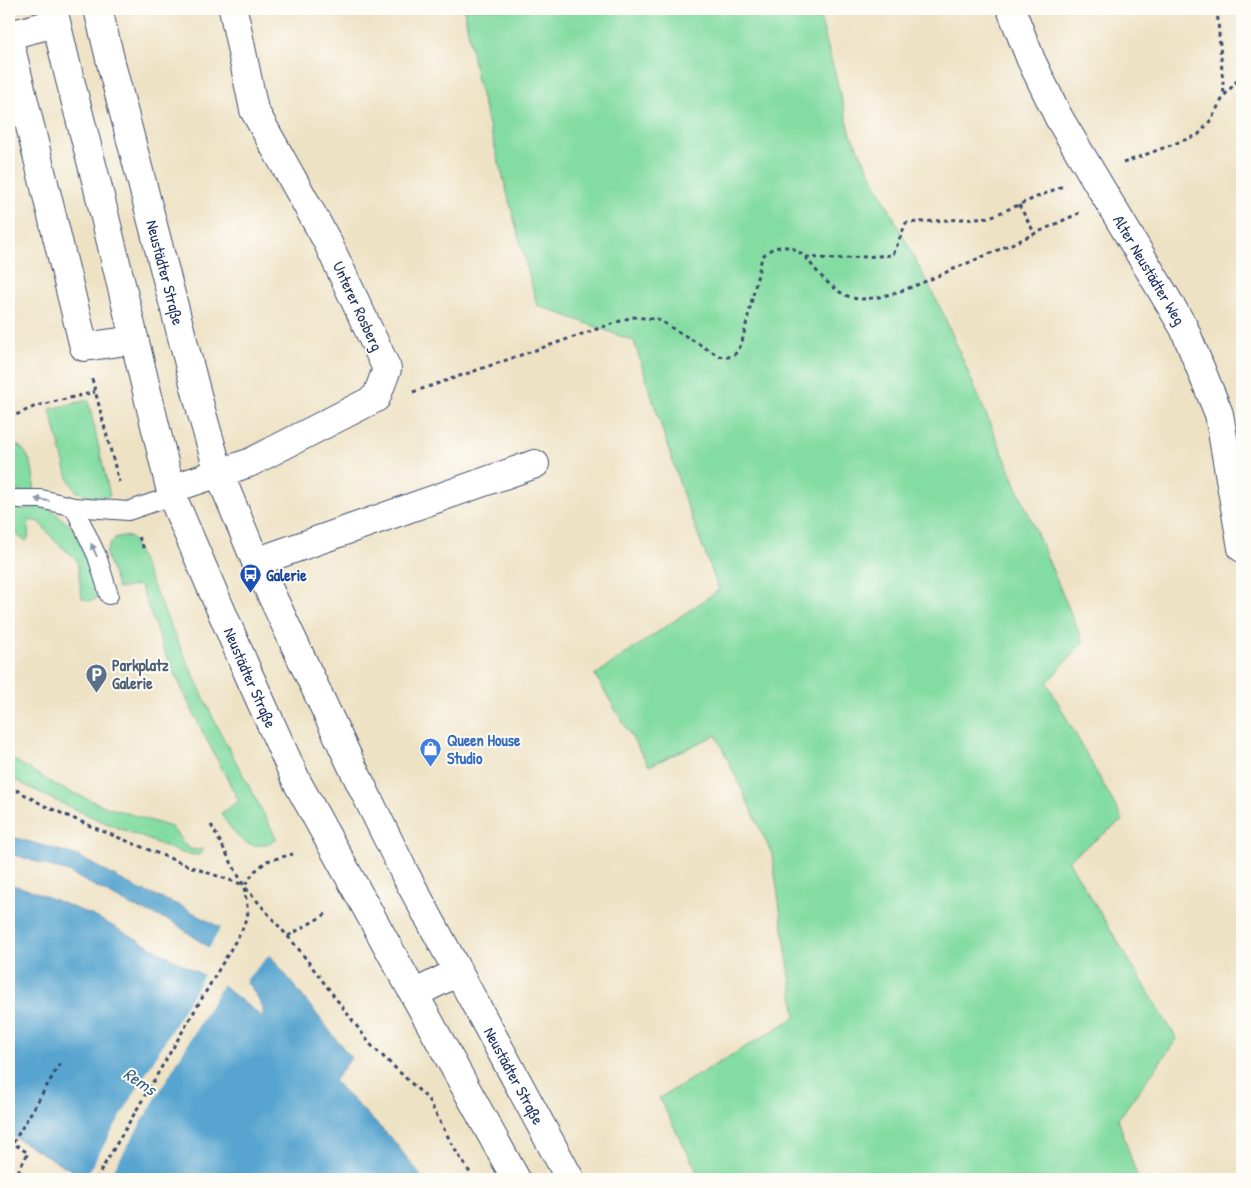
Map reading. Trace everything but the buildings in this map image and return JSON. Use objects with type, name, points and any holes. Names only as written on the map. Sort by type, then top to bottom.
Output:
[{"type":"street","name":"Neustädter Straße","points":[[98,9],[202,414],[219,473],[256,562],[400,863],[570,1179]]},
{"type":"street","name":"Unterer Rosberg","points":[[171,493],[249,463],[376,398],[387,368],[327,241],[254,110],[233,9]]},
{"type":"street","name":"Alter Neustädter Weg","points":[[1011,9],[1031,60],[1059,118],[1184,328],[1219,414],[1242,548]]},
{"type":"street","name":"Neustädter Straße","points":[[9,36],[54,16],[97,184],[171,493],[297,782],[516,1179]]},
{"type":"street","points":[[9,40],[84,347],[134,340]]},
{"type":"street","points":[[256,562],[535,464]]},
{"type":"street","points":[[414,994],[458,972]]},
{"type":"lane","points":[[10,499],[41,499],[74,507],[128,511],[171,493]]},
{"type":"lane","points":[[74,507],[97,556],[109,595]]},
{"type":"path","points":[[1217,9],[1224,96]]},
{"type":"path","points":[[1094,175],[1198,135],[1210,121],[1224,96],[1242,76]]},
{"type":"path","points":[[805,257],[833,258],[893,255],[906,223],[990,217],[1063,186]]},
{"type":"path","points":[[417,391],[632,317],[657,319],[719,356],[724,358],[732,357],[742,342],[762,257],[774,247],[788,246],[797,250],[822,278],[840,293],[854,299],[873,298],[912,287],[1035,234],[1107,199]]},
{"type":"path","points":[[1019,205],[1035,234]]},
{"type":"path","points":[[84,347],[120,490],[144,549]]},
{"type":"path","points":[[9,418],[36,406],[95,392]]},
{"type":"path","points":[[9,786],[45,806],[95,828],[244,886]]},
{"type":"path","points":[[211,825],[244,886],[288,936],[371,1045],[428,1099],[454,1148],[474,1179]]},
{"type":"path","points":[[96,1179],[242,930],[248,913],[244,886],[255,871],[267,861],[293,854]]},
{"type":"path","points":[[288,936],[326,914]]},
{"type":"path","points":[[14,1179],[28,1153],[13,1143],[61,1062]]},
{"type":"green space","points":[[464,9],[818,9],[851,135],[943,313],[1083,642],[1047,683],[1123,820],[1068,860],[1177,1039],[1118,1119],[1138,1179],[701,1179],[659,1098],[796,1017],[772,854],[716,735],[649,766],[595,675],[719,590],[685,500],[634,341],[537,305],[477,80]]},
{"type":"green space","points":[[88,400],[110,496],[89,497],[76,491],[68,478],[50,409]]},
{"type":"green space","points":[[9,443],[19,446],[30,461],[34,480],[34,492],[9,492]]},
{"type":"green space","points":[[45,507],[52,510],[77,530],[83,541],[100,592],[96,599],[89,601],[82,598],[77,560],[56,542],[39,522],[29,520],[28,539],[26,541],[11,526],[10,510]]},
{"type":"green space","points":[[130,537],[133,541],[218,728],[277,839],[267,844],[250,844],[243,841],[237,836],[221,813],[239,801],[200,727],[165,653],[140,585],[118,589],[106,554],[115,538]]},
{"type":"green space","points":[[9,757],[59,787],[104,806],[171,827],[188,848],[195,850],[203,849],[202,853],[197,855],[182,853],[54,800],[9,777]]},
{"type":"water","name":"Rems","points":[[9,836],[76,855],[138,889],[181,906],[270,955],[351,1058],[334,1081],[393,1140],[423,1179],[83,1179],[73,1171],[9,1134],[9,884],[33,891],[94,916],[223,986],[261,1016],[263,1015],[263,1008],[244,978],[226,958],[173,922],[130,905],[68,872],[9,853]]},
{"type":"pier","points":[[222,925],[271,953],[244,982],[225,960],[208,950]]},
{"type":"pier","points":[[205,973],[223,984],[108,1179],[84,1179]]},
{"type":"place","name":"Galerie","points":[[250,594]]},
{"type":"place","name":"Parkplatz Galerie","points":[[96,693]]},
{"type":"place","name":"Queen House Studio","points":[[431,768]]}]
